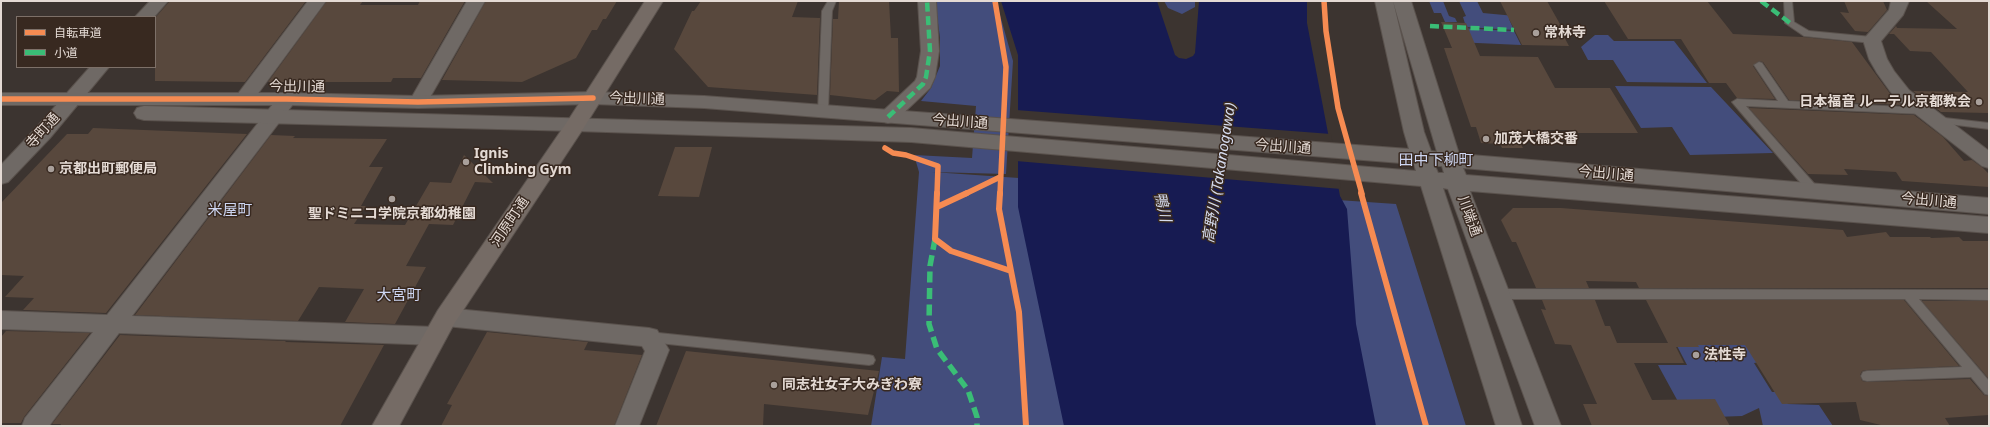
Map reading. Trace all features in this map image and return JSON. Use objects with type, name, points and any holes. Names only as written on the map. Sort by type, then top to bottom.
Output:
[{"type":"main road","name":"河原町通","points":[[385,426],[440,326],[576,124],[654,1]]},
{"type":"main road","name":"川端通","points":[[1384,1],[1414,132],[1509,426]]},
{"type":"main road","name":"川端通","points":[[1402,1],[1465,208],[1548,426]]},
{"type":"main road","name":"今出川通","points":[[1,111],[67,105],[244,99],[418,102],[593,98],[704,102],[888,117],[913,127],[1396,177],[1989,225]]},
{"type":"main road","name":"今出川通","points":[[1,99],[67,105],[272,117],[576,124],[913,127],[1392,155],[1989,206]]},
{"type":"street","points":[[145,16],[159,1]]},
{"type":"street","points":[[244,99],[317,1]]},
{"type":"street","points":[[418,102],[476,1]]},
{"type":"street","points":[[888,117],[923,84],[926,77],[930,51],[927,1]]},
{"type":"street","points":[[1900,1],[1897,11],[1872,40],[1878,59],[1886,73],[1902,94],[1989,161]]},
{"type":"street","name":"寺町通","points":[[1,177],[99,68]]},
{"type":"street","points":[[34,426],[287,99]]},
{"type":"street","points":[[1,320],[113,324],[440,326],[653,343],[627,426]]},
{"type":"lane","points":[[824,111],[827,11],[832,1]]},
{"type":"lane","points":[[1788,1],[1790,23],[1807,34],[1872,40]]},
{"type":"lane","points":[[1759,65],[1785,104]]},
{"type":"lane","points":[[1814,191],[1736,102],[1785,104],[1929,116],[1989,126]]},
{"type":"lane","points":[[1498,294],[1989,295]]},
{"type":"lane","points":[[1908,294],[1989,390]]},
{"type":"lane","points":[[653,343],[869,360]]},
{"type":"lane","points":[[1867,376],[1974,372]]},
{"type":"shaded area","points":[[935,1],[996,1],[1013,61],[1006,174],[932,172],[1396,204],[1466,426],[871,426],[882,357],[905,359],[919,172],[914,155],[972,158],[976,106],[921,101],[931,88],[940,66],[940,38]]},
{"type":"shaded area","points":[[1164,1],[1195,1],[1195,7],[1182,14],[1168,8]]},
{"type":"shaded area","points":[[1429,1],[1443,1],[1449,16],[1455,18],[1457,22],[1445,22],[1441,13],[1434,13]]},
{"type":"shaded area","points":[[1459,1],[1477,1],[1483,13],[1515,16],[1509,19],[1514,30],[1466,27],[1463,17],[1466,16]]},
{"type":"shaded area","points":[[1459,28],[1514,31],[1521,45],[1455,42]]},
{"type":"shaded area","points":[[1595,35],[1608,35],[1614,41],[1674,41],[1707,83],[1627,82],[1613,60],[1588,60],[1581,47]]},
{"type":"shaded area","points":[[1615,86],[1711,87],[1773,153],[1690,155],[1672,127],[1641,128]]},
{"type":"shaded area","points":[[1763,338],[1761,362],[1754,363],[1772,392],[1780,392],[1788,404],[1819,405],[1833,426],[1763,426],[1759,408],[1742,416],[1687,418],[1658,365],[1687,365],[1675,342]]},
{"type":"water","points":[[1001,1],[1157,1],[1175,55],[1179,58],[1186,59],[1193,56],[1195,53],[1199,1],[1307,1],[1307,23],[1340,196],[1347,209],[1356,324],[1376,426],[1064,426],[1018,207],[1018,55]]},
{"type":"pier","points":[[1016,110],[1331,134],[1341,189],[1016,161]]},
{"type":"building","points":[[306,1],[245,82],[155,81],[156,17],[169,2]]},
{"type":"building","points":[[327,1],[363,1],[360,5],[418,5],[420,1],[465,1],[421,78],[393,78],[391,82],[268,82]]},
{"type":"building","points":[[486,1],[617,1],[606,19],[603,19],[597,30],[592,30],[576,58],[522,82],[442,80]]},
{"type":"building","points":[[701,1],[798,1],[792,17],[820,18],[817,95],[708,87],[674,49],[692,11],[694,11]]},
{"type":"building","points":[[839,1],[889,1],[891,38],[898,38],[899,92],[887,91],[875,100],[830,95],[833,19],[838,19]]},
{"type":"building","points":[[1500,1],[1547,1],[1565,33],[1562,33],[1569,46],[1522,45]]},
{"type":"building","points":[[1604,1],[1707,1],[1733,34],[1803,37],[1852,42],[1894,99],[1902,105],[1789,100],[1763,62],[1759,61],[1753,66],[1775,99],[1737,98],[1726,83],[1709,83],[1681,39],[1628,39]]},
{"type":"building","points":[[1844,1],[1883,1],[1887,10],[1868,32],[1855,31],[1840,12],[1849,13]]},
{"type":"building","points":[[1926,1],[1989,1],[1989,115],[1988,113],[1941,112],[1913,91],[1968,92],[1931,52],[1910,51],[1894,34],[1889,34],[1896,26],[1897,28],[1957,29]]},
{"type":"building","points":[[1441,22],[1466,23],[1480,56],[1538,57],[1555,88],[1610,88],[1638,133],[1574,133],[1572,130],[1532,130],[1534,135],[1516,135],[1523,148],[1502,148],[1500,144],[1481,143],[1476,127],[1471,127],[1444,48],[1452,48]]},
{"type":"building","points":[[1749,108],[1914,115],[1943,137],[1964,161],[1972,160],[1983,168],[1989,174],[1989,187],[1902,181],[1896,172],[1844,169],[1848,175],[1808,174]]},
{"type":"building","points":[[93,128],[247,134],[106,313],[23,310],[34,298],[5,297],[24,276],[1,275],[1,203],[67,134],[88,134]]},
{"type":"building","points":[[271,135],[295,136],[293,138],[387,139],[369,167],[383,167],[361,206],[366,206],[354,224],[405,225],[430,182],[451,183],[464,155],[493,183],[475,182],[453,225],[429,224],[406,266],[426,267],[395,324],[345,322],[364,289],[319,287],[298,321],[135,315]]},
{"type":"building","points":[[675,147],[712,147],[699,197],[658,196]]},
{"type":"building","points":[[1513,208],[1561,208],[1843,230],[1847,237],[1886,232],[1890,237],[1959,237],[1963,241],[1989,241],[1989,288],[1639,288],[1636,282],[1586,281],[1589,288],[1536,288],[1516,242],[1512,242],[1501,220]]},
{"type":"building","points":[[1542,300],[1595,300],[1605,326],[1610,326],[1617,343],[1668,343],[1646,300],[1904,300],[1959,366],[1867,370],[1862,371],[1860,375],[1862,381],[1970,379],[1984,395],[1989,396],[1989,415],[1945,418],[1950,426],[1885,426],[1860,420],[1856,402],[1782,404],[1745,345],[1698,345],[1699,347],[1676,347],[1684,363],[1634,363],[1652,400],[1715,399],[1730,426],[1592,426],[1583,404],[1597,404],[1571,345],[1555,344],[1541,309],[1546,310]]},
{"type":"building","points":[[1922,301],[1989,301],[1989,379]]},
{"type":"building","points":[[6,331],[90,333],[24,417],[21,423],[1,423],[1,337]]},
{"type":"building","points":[[487,332],[588,342],[584,350],[642,355],[614,426],[441,426],[452,405],[447,404]]},
{"type":"building","points":[[120,335],[384,345],[340,426],[60,426],[61,424],[52,424]]},
{"type":"building","name":"同志社女子大みぎわ寮","points":[[686,351],[879,371],[868,415],[764,404],[763,426],[656,426]]},
{"type":"marked path","points":[[888,117],[923,84],[926,77],[930,51],[927,1]]},
{"type":"marked path","points":[[1761,1],[1790,23]]},
{"type":"marked path","points":[[1430,26],[1514,30]]},
{"type":"marked path","points":[[935,239],[930,266],[929,324],[937,349],[968,390],[977,417],[977,426]]},
{"type":"cycle path","points":[[995,1],[1006,67],[999,209],[1019,312],[1026,426]]},
{"type":"cycle path","points":[[1324,1],[1326,31],[1338,108],[1426,426]]},
{"type":"cycle path","points":[[1,99],[287,99],[418,102],[593,98]]},
{"type":"cycle path","points":[[885,148],[893,153],[906,155],[938,166],[935,239],[951,251],[985,261],[1011,271]]},
{"type":"cycle path","points":[[937,207],[1000,177]]},
{"type":"place","name":"常林寺","points":[[1536,33]]},
{"type":"place","name":"日本福音 ルーテル京都教会","points":[[1979,102]]},
{"type":"place","name":"加茂大橋交番","points":[[1486,139]]},
{"type":"place","name":"Ignis Climbing Gym","points":[[466,162]]},
{"type":"place","name":"京都出町郵便局","points":[[51,169]]},
{"type":"place","name":"聖ドミニコ学院京都幼稚園","points":[[392,199]]},
{"type":"place","name":"法性寺","points":[[1696,355]]},
{"type":"place","name":"同志社女子大みぎわ寮","points":[[774,385]]},
{"type":"district","name":"田中下柳町","points":[[1436,161]]},
{"type":"district","name":"米屋町","points":[[230,211]]},
{"type":"district","name":"大宮町","points":[[399,296]]},
{"type":"water label","name":"高野川 (Takanogawa)","points":[[1220,173]]},
{"type":"water label","name":"鴨川","points":[[1162,207]]}]
